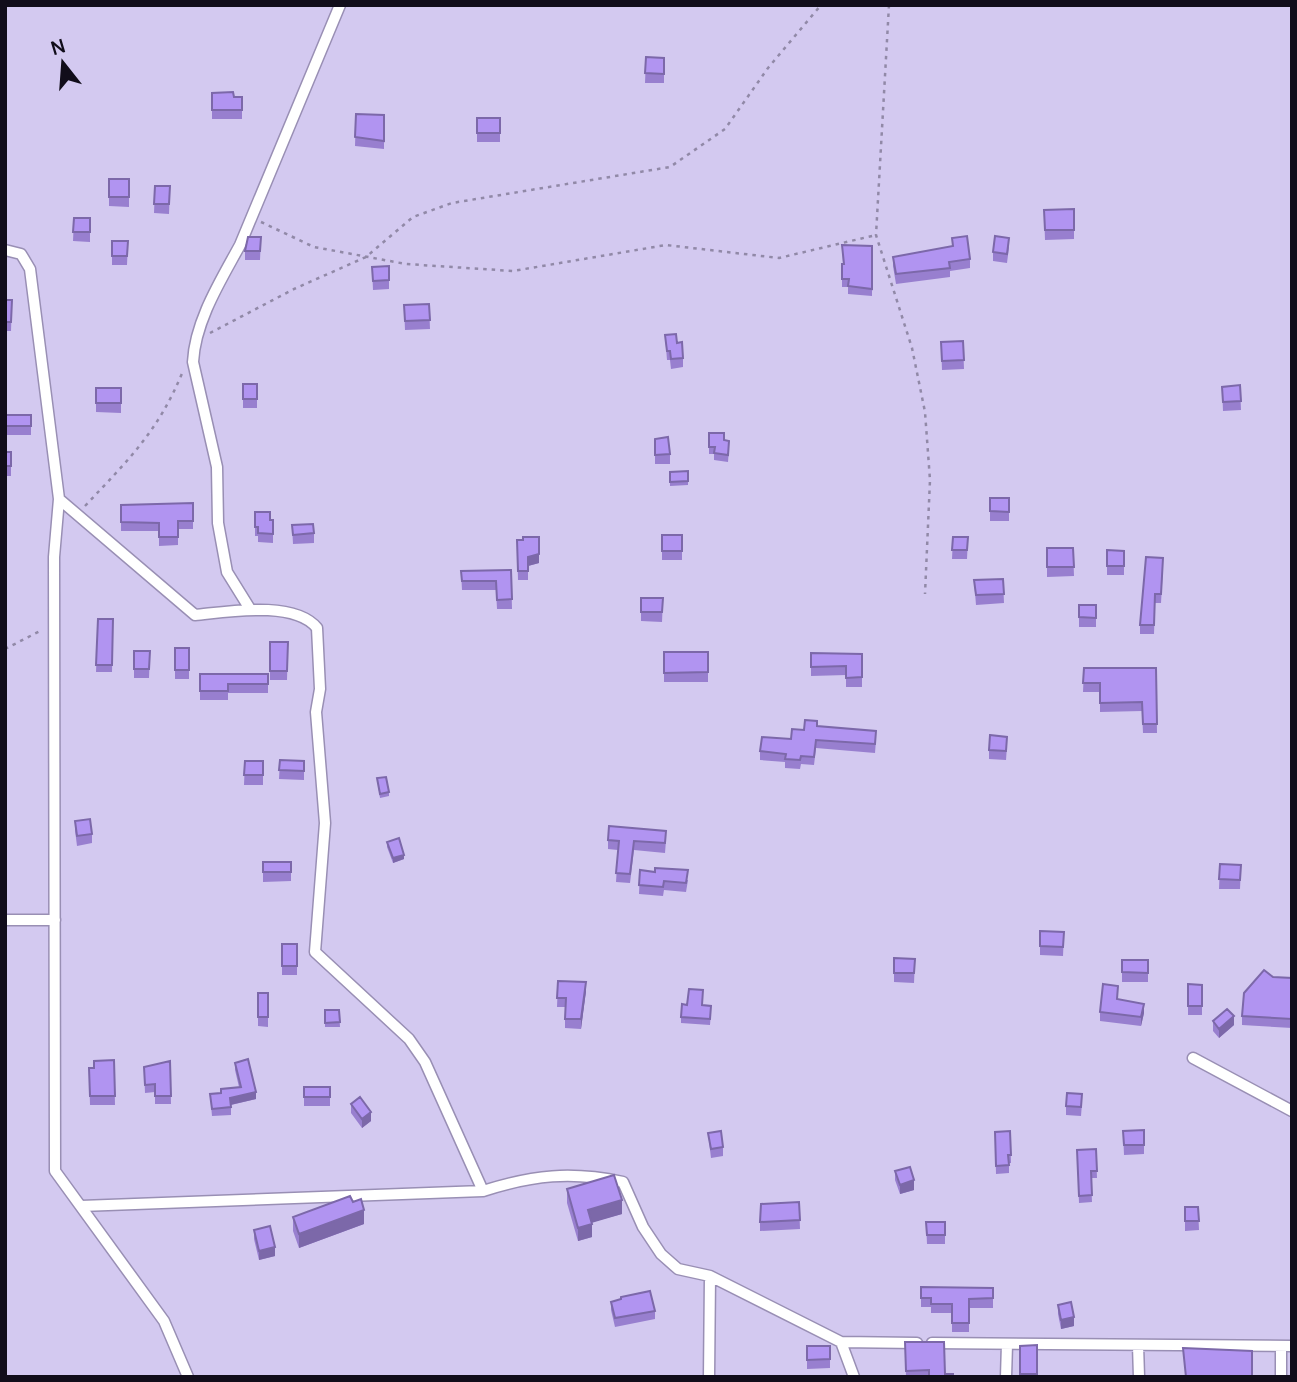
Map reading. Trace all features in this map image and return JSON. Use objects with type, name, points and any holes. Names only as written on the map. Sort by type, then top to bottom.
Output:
[{"type":"street","points":[[250,609],[227,572],[218,523],[217,467],[193,362],[194,344],[222,274],[240,245],[252,218],[340,5]]},
{"type":"street","points":[[5,250],[22,254],[30,268],[59,499],[54,558],[55,1171],[164,1321],[188,1377]]},
{"type":"street","points":[[59,499],[195,615],[250,609],[271,610],[311,621],[317,628],[320,689],[316,712],[325,822],[315,952],[409,1039],[425,1062],[482,1191]]},
{"type":"street","points":[[5,920],[55,920]]},
{"type":"street","points":[[1193,1058],[1292,1111]]},
{"type":"street","points":[[81,1206],[482,1191],[520,1179],[584,1174],[623,1182],[643,1227],[661,1254],[678,1269],[710,1276],[841,1342],[1287,1346],[1281,1377]]},
{"type":"street","points":[[709,1377],[710,1276]]},
{"type":"street","points":[[841,1342],[854,1377]]},
{"type":"street","points":[[1006,1377],[1007,1344]]},
{"type":"street","points":[[1138,1345],[1139,1377]]},
{"type":"path","points":[[194,344],[218,328],[294,289],[366,257],[413,217],[452,203],[670,167],[725,128],[768,68],[821,5]]},
{"type":"path","points":[[889,5],[876,235],[912,348],[925,412],[930,480],[925,594]]},
{"type":"path","points":[[252,218],[314,247],[406,264],[513,271],[666,245],[779,258],[876,235]]},
{"type":"path","points":[[77,515],[145,442],[169,403],[184,368]]},
{"type":"path","points":[[5,649],[55,624]]},
{"type":"building","points":[[646,57],[664,58],[664,74],[645,73]]},
{"type":"building","points":[[233,92],[234,97],[242,97],[242,110],[212,110],[212,93]]},
{"type":"building","points":[[356,114],[384,115],[384,141],[355,137]]},
{"type":"building","points":[[477,118],[500,118],[500,133],[477,133]]},
{"type":"building","points":[[109,179],[129,179],[129,197],[109,197]]},
{"type":"building","points":[[155,186],[170,186],[169,204],[154,204]]},
{"type":"building","points":[[1074,209],[1074,230],[1045,230],[1044,210]]},
{"type":"building","points":[[74,218],[90,218],[90,232],[73,232]]},
{"type":"building","points":[[967,236],[970,259],[949,262],[950,268],[896,274],[893,257],[953,246],[952,238]]},
{"type":"building","points":[[995,236],[1009,238],[1007,254],[993,252]]},
{"type":"building","points":[[248,237],[261,237],[260,251],[245,251]]},
{"type":"building","points":[[112,241],[128,241],[127,256],[112,256]]},
{"type":"building","points":[[842,245],[872,246],[872,289],[848,286],[849,279],[842,279]]},
{"type":"building","points":[[389,266],[389,280],[373,281],[372,267]]},
{"type":"building","points":[[5,300],[12,300],[11,322],[5,322]]},
{"type":"building","points":[[429,304],[430,320],[405,321],[404,305]]},
{"type":"building","points":[[676,334],[677,343],[682,342],[683,358],[671,359],[665,335]]},
{"type":"building","points":[[963,341],[964,360],[942,361],[941,342]]},
{"type":"building","points":[[243,384],[257,384],[257,399],[243,399]]},
{"type":"building","points":[[1240,385],[1241,401],[1223,402],[1222,387]]},
{"type":"building","points":[[96,388],[121,388],[121,403],[96,403]]},
{"type":"building","points":[[6,415],[31,415],[31,426],[6,426]]},
{"type":"building","points":[[709,433],[724,433],[724,440],[729,441],[728,455],[714,453],[715,447],[709,447]]},
{"type":"building","points":[[668,437],[670,454],[655,455],[655,439]]},
{"type":"building","points":[[5,452],[11,452],[11,466],[5,466]]},
{"type":"building","points":[[688,471],[688,481],[670,482],[670,472]]},
{"type":"building","points":[[990,498],[1009,498],[1009,512],[990,511]]},
{"type":"building","points":[[193,503],[193,521],[178,521],[178,537],[159,537],[159,523],[121,522],[121,505]]},
{"type":"building","points":[[255,512],[270,512],[273,534],[258,533],[258,527],[255,527]]},
{"type":"building","points":[[313,524],[314,533],[293,535],[292,525]]},
{"type":"building","points":[[662,535],[682,535],[682,551],[662,551]]},
{"type":"building","points":[[523,537],[539,537],[539,554],[528,557],[528,571],[518,571],[517,540],[523,540]]},
{"type":"building","points":[[953,537],[968,537],[967,550],[952,550]]},
{"type":"building","points":[[1047,548],[1073,548],[1074,567],[1047,567]]},
{"type":"building","points":[[1107,550],[1124,551],[1124,566],[1107,566]]},
{"type":"building","points":[[1146,557],[1163,558],[1161,594],[1155,594],[1154,625],[1140,625]]},
{"type":"building","points":[[511,570],[512,599],[497,600],[496,581],[462,581],[461,571]]},
{"type":"building","points":[[1003,579],[1004,594],[976,595],[974,580]]},
{"type":"building","points":[[641,598],[663,598],[662,612],[641,612]]},
{"type":"building","points":[[1079,605],[1096,605],[1096,618],[1079,617]]},
{"type":"building","points":[[98,619],[113,619],[112,665],[96,665]]},
{"type":"building","points":[[270,642],[288,642],[287,671],[270,671]]},
{"type":"building","points":[[175,648],[189,648],[189,670],[175,670]]},
{"type":"building","points":[[134,651],[150,651],[149,669],[134,669]]},
{"type":"building","points":[[664,652],[708,652],[708,672],[664,673]]},
{"type":"building","points":[[811,653],[862,654],[862,677],[846,678],[846,666],[811,667]]},
{"type":"building","points":[[1084,668],[1156,668],[1157,724],[1143,724],[1142,702],[1100,703],[1100,683],[1083,683]]},
{"type":"building","points":[[200,674],[268,674],[268,684],[228,684],[228,691],[200,691]]},
{"type":"building","points":[[805,720],[817,721],[817,726],[876,731],[875,744],[816,740],[814,757],[801,756],[800,760],[785,759],[786,754],[760,751],[762,737],[791,739],[792,729],[804,730]]},
{"type":"building","points":[[990,735],[1007,737],[1006,751],[989,750]]},
{"type":"building","points":[[280,760],[304,761],[304,771],[279,770]]},
{"type":"building","points":[[245,761],[263,761],[263,775],[244,775]]},
{"type":"building","points":[[386,777],[389,792],[380,794],[377,778]]},
{"type":"building","points":[[90,819],[92,834],[77,836],[75,821]]},
{"type":"building","points":[[609,826],[666,831],[665,843],[634,841],[630,874],[616,873],[619,841],[608,840]]},
{"type":"building","points":[[399,838],[404,855],[393,858],[387,842]]},
{"type":"building","points":[[263,862],[291,862],[291,872],[263,872]]},
{"type":"building","points":[[1220,864],[1241,865],[1240,880],[1219,879]]},
{"type":"building","points":[[655,868],[688,870],[686,883],[664,881],[663,887],[639,885],[640,870],[655,872]]},
{"type":"building","points":[[1040,931],[1064,932],[1063,947],[1040,946]]},
{"type":"building","points":[[282,944],[297,944],[297,966],[282,966]]},
{"type":"building","points":[[894,958],[915,959],[914,973],[894,973]]},
{"type":"building","points":[[1122,960],[1148,960],[1148,973],[1122,972]]},
{"type":"building","points":[[1264,970],[1273,977],[1292,978],[1292,1019],[1242,1016],[1244,993]]},
{"type":"building","points":[[558,981],[586,982],[581,1019],[565,1019],[566,998],[557,998]]},
{"type":"building","points":[[1103,984],[1118,986],[1117,999],[1144,1004],[1141,1017],[1100,1012]]},
{"type":"building","points":[[1188,984],[1202,985],[1202,1006],[1188,1006]]},
{"type":"building","points":[[689,989],[703,990],[702,1005],[711,1006],[710,1019],[681,1017],[682,1004],[687,1005]]},
{"type":"building","points":[[258,993],[268,993],[268,1017],[258,1017]]},
{"type":"building","points":[[1227,1009],[1234,1016],[1219,1029],[1213,1021]]},
{"type":"building","points":[[325,1010],[339,1010],[340,1022],[325,1023]]},
{"type":"building","points":[[248,1059],[256,1092],[230,1098],[231,1107],[212,1109],[210,1094],[221,1093],[221,1089],[241,1087],[235,1063]]},
{"type":"building","points":[[114,1060],[115,1096],[90,1096],[89,1068],[94,1068],[94,1061]]},
{"type":"building","points":[[170,1061],[171,1096],[155,1096],[155,1084],[145,1085],[144,1067]]},
{"type":"building","points":[[304,1087],[330,1087],[330,1097],[304,1097]]},
{"type":"building","points":[[1067,1093],[1082,1094],[1081,1107],[1066,1106]]},
{"type":"building","points":[[360,1097],[371,1112],[362,1119],[351,1104]]},
{"type":"building","points":[[1144,1130],[1144,1145],[1124,1145],[1123,1131]]},
{"type":"building","points":[[721,1131],[723,1147],[711,1149],[708,1133]]},
{"type":"building","points":[[1010,1131],[1009,1165],[996,1166],[995,1132]]},
{"type":"building","points":[[1096,1149],[1097,1171],[1091,1171],[1092,1195],[1079,1196],[1077,1150]]},
{"type":"building","points":[[910,1167],[914,1180],[900,1185],[895,1171]]},
{"type":"building","points":[[614,1175],[622,1200],[588,1210],[592,1224],[578,1228],[567,1189]]},
{"type":"building","points":[[350,1196],[353,1202],[361,1199],[364,1210],[299,1234],[293,1217]]},
{"type":"building","points":[[799,1202],[800,1220],[760,1222],[761,1204]]},
{"type":"building","points":[[1185,1207],[1198,1207],[1199,1221],[1185,1221]]},
{"type":"building","points":[[926,1222],[945,1222],[945,1235],[927,1235]]},
{"type":"building","points":[[270,1226],[275,1247],[259,1251],[254,1230]]},
{"type":"building","points":[[921,1287],[993,1288],[993,1298],[969,1299],[969,1323],[952,1323],[952,1304],[931,1304],[931,1298],[921,1298]]},
{"type":"building","points":[[650,1291],[655,1311],[615,1318],[611,1302]]},
{"type":"building","points":[[1071,1302],[1074,1317],[1061,1320],[1058,1305]]},
{"type":"building","points":[[905,1342],[944,1342],[945,1374],[953,1374],[953,1377],[929,1377],[929,1370],[906,1371]]},
{"type":"building","points":[[1037,1345],[1037,1374],[1020,1374],[1020,1346]]},
{"type":"building","points":[[807,1346],[830,1346],[830,1359],[807,1360]]},
{"type":"building","points":[[1183,1348],[1252,1351],[1252,1377],[1186,1377]]}]
